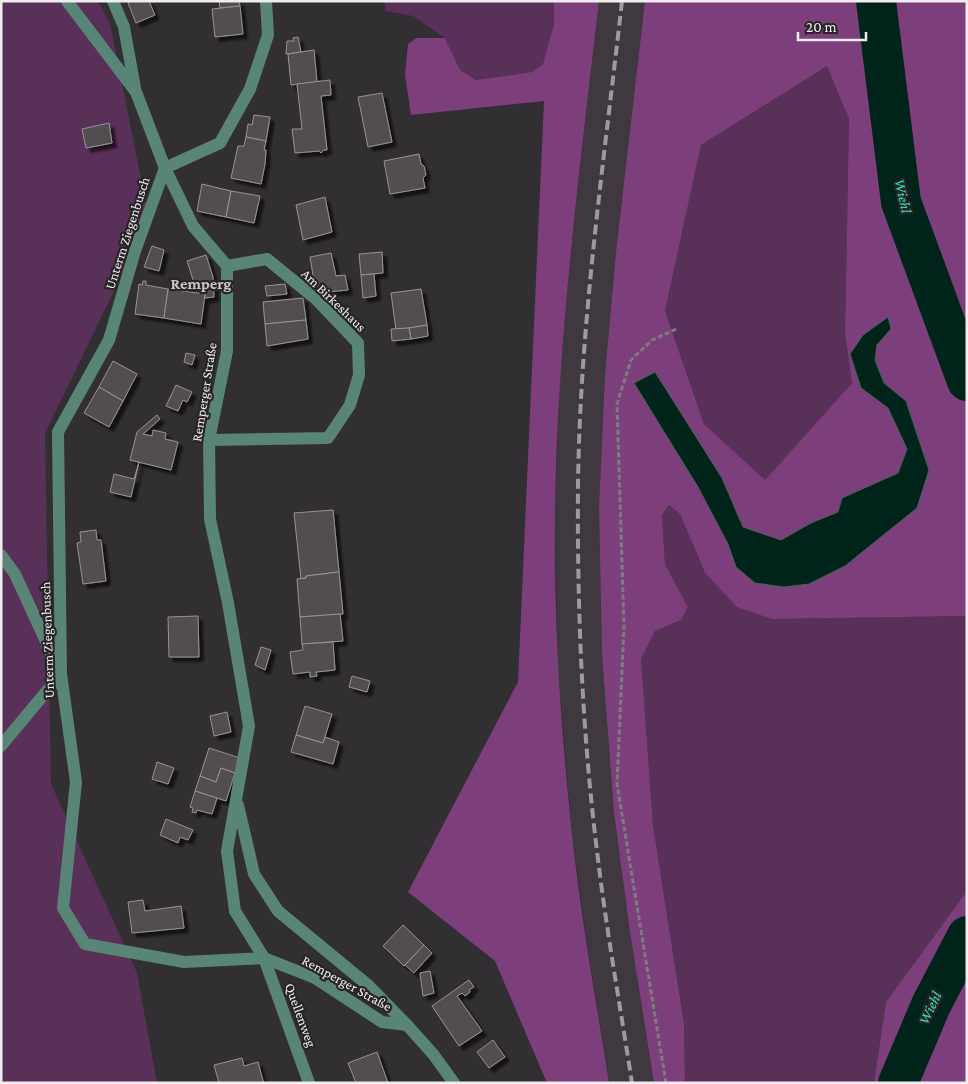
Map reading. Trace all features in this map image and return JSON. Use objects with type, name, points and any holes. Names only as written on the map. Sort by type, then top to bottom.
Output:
[{"type":"street","points":[[67,1],[136,92]]},
{"type":"street","points":[[113,1],[124,27],[136,92],[165,168],[193,226],[226,266]]},
{"type":"street","points":[[165,168],[220,143],[250,89],[268,36],[266,1]]},
{"type":"street","name":"Unterm Ziegenbusch","points":[[165,168],[135,251],[109,340],[58,432],[61,674],[76,782],[63,908],[85,944],[184,962],[264,958]]},
{"type":"street","name":"Am Birkeshaus","points":[[209,440],[328,438],[350,405],[358,375],[358,343],[316,299],[267,259],[226,266]]},
{"type":"street","name":"Remperger Straße","points":[[226,266],[227,351],[209,440],[210,519],[228,603],[249,726],[227,851],[235,911],[264,958],[315,978],[382,1022],[407,1025]]},
{"type":"street","points":[[1,555],[15,574],[61,674],[1,746]]},
{"type":"street","name":"Remperger Straße","points":[[236,798],[254,874],[278,911],[369,986],[433,1054],[454,1083]]},
{"type":"street","name":"Quellenweg","points":[[264,958],[309,1083]]},
{"type":"path","points":[[666,1083],[617,784],[624,628],[617,404],[631,360],[652,340],[676,329]]},
{"type":"shaded area","points":[[1,1],[98,1],[110,23],[149,219],[45,433],[51,784],[137,973],[157,1083],[1,1083]]},
{"type":"shaded area","points":[[385,1],[554,1],[554,24],[543,65],[532,72],[476,80],[460,70],[445,38],[413,16],[385,11]]},
{"type":"shaded area","points":[[554,1],[599,1],[564,327],[556,457],[555,562],[559,679],[572,834],[584,928],[609,1083],[547,1083],[495,961],[408,892],[518,682],[544,101],[411,115],[405,75],[408,44],[416,38],[445,38],[460,70],[476,80],[532,72],[543,64],[554,24]]},
{"type":"shaded area","points":[[599,1],[645,1],[616,252],[605,375],[599,507],[602,655],[614,813],[630,932],[654,1083],[609,1083],[572,834],[558,667],[555,524],[559,391],[569,261]]},
{"type":"shaded area","points":[[645,1],[967,1],[967,616],[772,619],[737,607],[705,573],[680,514],[669,505],[662,515],[665,564],[688,607],[681,620],[655,631],[641,659],[653,825],[684,1024],[685,1083],[654,1083],[630,932],[614,813],[602,655],[599,507],[605,375],[616,252]],"holes":[[[827,66],[849,119],[845,334],[852,383],[765,480],[704,424],[665,311],[701,145]]]},
{"type":"shaded area","points":[[827,65],[849,119],[845,334],[852,383],[765,480],[704,424],[665,311],[701,145]]},
{"type":"shaded area","points":[[888,317],[891,329],[877,345],[875,360],[884,383],[906,401],[929,470],[917,508],[845,566],[809,584],[784,587],[755,583],[736,567],[728,544],[698,487],[634,383],[655,372],[722,478],[743,527],[781,540],[811,523],[838,512],[842,498],[898,473],[907,449],[888,408],[861,388],[850,354],[863,335]]},
{"type":"shaded area","points":[[669,505],[680,514],[705,573],[772,619],[967,616],[967,891],[886,1002],[874,1083],[685,1083],[684,1024],[653,825],[641,659],[655,631],[681,620],[688,607],[665,564],[662,515]]},
{"type":"shaded area","points":[[967,891],[967,1083],[874,1083],[886,1002]]},
{"type":"building","points":[[131,1],[149,1],[155,15],[136,23],[128,3]]},
{"type":"building","points":[[219,1],[239,1],[240,6],[220,8]]},
{"type":"building","points":[[240,6],[243,34],[215,37],[212,9]]},
{"type":"building","points":[[298,37],[301,52],[286,54],[287,41],[294,41],[293,38]]},
{"type":"building","points":[[314,50],[317,82],[291,85],[288,54]]},
{"type":"building","points":[[330,80],[331,95],[321,96],[327,150],[321,153],[319,151],[295,153],[292,129],[302,129],[297,84]]},
{"type":"building","points":[[382,93],[392,142],[368,147],[358,97]]},
{"type":"building","points":[[254,115],[270,117],[266,141],[246,137],[248,124],[252,125]]},
{"type":"building","points":[[109,123],[112,143],[86,148],[82,129]]},
{"type":"building","points":[[246,137],[266,141],[264,150],[266,150],[265,164],[261,184],[231,178],[238,146],[244,146]]},
{"type":"building","points":[[419,154],[426,175],[423,178],[425,188],[390,194],[384,161]]},
{"type":"building","points":[[202,184],[231,191],[226,217],[197,211]]},
{"type":"building","points":[[231,191],[260,196],[254,223],[226,217]]},
{"type":"building","points":[[325,197],[332,232],[303,240],[296,205]]},
{"type":"building","points":[[152,246],[164,250],[159,271],[144,267]]},
{"type":"building","points":[[382,252],[383,273],[361,275],[359,254]]},
{"type":"building","points":[[331,253],[336,276],[345,275],[348,290],[316,293],[310,257]]},
{"type":"building","points":[[206,255],[213,277],[214,297],[205,298],[205,294],[200,294],[197,282],[194,283],[187,261]]},
{"type":"building","points":[[374,274],[376,296],[363,298],[361,275]]},
{"type":"building","points":[[143,281],[146,281],[146,285],[168,289],[164,318],[135,314],[139,284],[142,285]]},
{"type":"building","points":[[285,284],[287,294],[267,296],[265,286]]},
{"type":"building","points":[[168,289],[205,294],[201,324],[164,318]]},
{"type":"building","points":[[421,289],[427,325],[396,330],[391,293]]},
{"type":"building","points":[[303,298],[306,320],[265,324],[263,302]]},
{"type":"building","points":[[306,320],[308,339],[267,346],[265,324]]},
{"type":"building","points":[[427,325],[428,336],[411,339],[409,328]]},
{"type":"building","points":[[409,328],[411,339],[392,341],[391,329]]},
{"type":"building","points":[[186,353],[195,355],[192,365],[184,362]]},
{"type":"building","points":[[113,361],[137,374],[123,401],[99,387]]},
{"type":"building","points":[[176,385],[192,392],[187,402],[183,400],[178,411],[166,406]]},
{"type":"building","points":[[99,387],[123,401],[109,427],[84,413]]},
{"type":"building","points":[[157,415],[160,419],[143,434],[152,436],[153,430],[166,433],[165,439],[178,442],[171,470],[130,460],[137,432]]},
{"type":"building","points":[[139,462],[131,497],[110,492],[114,474],[134,479]]},
{"type":"building","points":[[333,510],[339,572],[306,576],[306,578],[301,579],[294,513]]},
{"type":"building","points":[[96,530],[97,540],[101,540],[106,581],[83,584],[77,543],[81,542],[80,532]]},
{"type":"building","points":[[339,572],[343,614],[300,617],[297,579]]},
{"type":"building","points":[[340,614],[343,641],[302,644],[300,617]]},
{"type":"building","points":[[198,616],[199,657],[169,657],[168,617]]},
{"type":"building","points":[[333,642],[335,670],[316,672],[317,676],[310,677],[310,672],[293,674],[290,652],[303,650],[302,644]]},
{"type":"building","points":[[261,647],[271,650],[265,670],[255,665]]},
{"type":"building","points":[[352,676],[370,681],[367,692],[349,687]]},
{"type":"building","points":[[305,706],[332,714],[323,743],[296,735]]},
{"type":"building","points":[[227,712],[231,732],[214,736],[210,716]]},
{"type":"building","points":[[296,735],[323,743],[325,737],[339,742],[333,764],[291,752]]},
{"type":"building","points":[[209,748],[240,758],[235,773],[221,768],[216,782],[200,776]]},
{"type":"building","points":[[157,762],[174,768],[168,784],[152,779]]},
{"type":"building","points":[[221,768],[235,773],[226,801],[195,791],[200,776],[216,782]]},
{"type":"building","points":[[195,791],[217,798],[212,814],[197,810],[196,813],[192,812],[193,808],[190,807]]},
{"type":"building","points":[[166,819],[193,830],[188,840],[180,837],[178,843],[160,835]]},
{"type":"building","points":[[143,900],[145,911],[181,906],[184,928],[132,933],[128,902]]},
{"type":"building","points":[[403,925],[424,945],[404,966],[383,946]]},
{"type":"building","points":[[424,945],[432,953],[414,973],[405,965]]},
{"type":"building","points":[[430,971],[434,993],[423,996],[420,973]]},
{"type":"building","points":[[469,980],[474,987],[465,996],[462,993],[457,996],[482,1031],[459,1046],[432,1006]]},
{"type":"building","points":[[493,1040],[505,1057],[489,1068],[477,1052]]},
{"type":"building","points":[[377,1052],[388,1083],[356,1083],[348,1063]]},
{"type":"building","points":[[242,1058],[244,1066],[258,1062],[265,1083],[219,1083],[214,1065]]},
{"type":"waterway","name":"Wiehl","points":[[876,1],[901,202],[967,381]]},
{"type":"waterway","name":"Wiehl","points":[[898,1083],[931,1005],[967,936]]},
{"type":"railway","points":[[622,1],[588,303],[580,424],[578,531],[584,714],[592,806],[605,909],[632,1083]]},
{"type":"district","name":"Remperg","points":[[201,283]]}]
